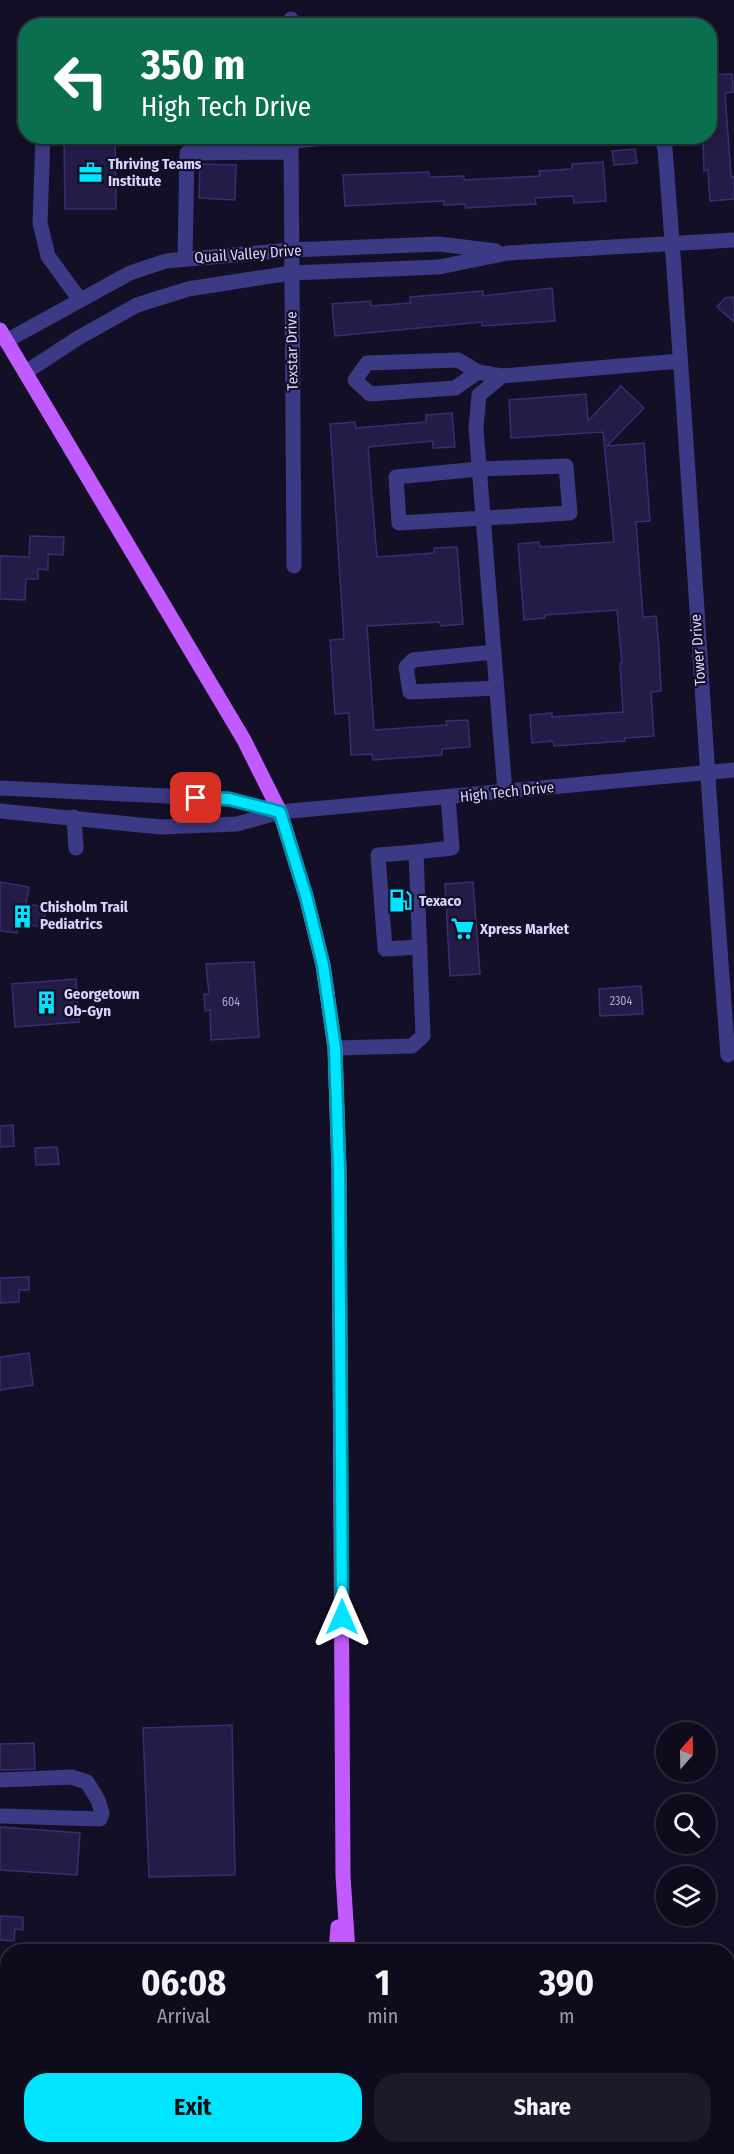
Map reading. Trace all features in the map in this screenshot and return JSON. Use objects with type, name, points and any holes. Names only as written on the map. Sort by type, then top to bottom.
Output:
[{"type":"main road","points":[[3,336],[244,740],[280,812],[306,896],[323,965],[335,1048],[339,1182],[343,1876],[347,1944]]},
{"type":"main road","points":[[337,1944],[343,1876]]},
{"type":"street","points":[[43,144],[40,223],[48,256],[80,300]]},
{"type":"street","points":[[185,259],[187,153],[281,144]]},
{"type":"street","name":"Texstar Drive","points":[[291,144],[294,566]]},
{"type":"street","name":"Tower Drive","points":[[663,144],[680,361],[706,772],[728,1055]]},
{"type":"street","name":"Quail Valley Drive","points":[[26,372],[78,338],[137,304],[164,294],[221,283],[291,273],[439,267],[508,253],[734,240]]},
{"type":"street","name":"Quail Valley Drive","points":[[3,336],[80,300],[130,273],[157,264],[185,259],[290,250],[439,244],[508,253]]},
{"type":"street","points":[[478,372],[455,388],[370,394],[355,380],[367,363],[458,360],[478,372],[502,376],[680,361]]},
{"type":"street","points":[[502,376],[479,395],[476,428],[505,792]]},
{"type":"street","points":[[566,466],[570,513],[483,517],[399,523],[396,477],[479,469],[566,466]]},
{"type":"street","points":[[494,652],[413,660],[406,667],[410,692],[497,688]]},
{"type":"street","name":"High Tech Drive","points":[[0,811],[160,827],[237,825],[280,812],[734,770]]},
{"type":"street","name":"High Tech Drive","points":[[0,788],[229,799],[280,812]]},
{"type":"street","points":[[420,947],[385,949],[378,855],[452,848],[448,797]]},
{"type":"street","points":[[74,817],[76,848]]},
{"type":"street","points":[[335,1048],[412,1046],[423,1036],[416,852]]},
{"type":"street","points":[[0,1780],[71,1777],[87,1782],[98,1800],[102,1813],[100,1819],[0,1816]]},
{"type":"building","points":[[732,74],[733,92],[725,93],[731,177],[734,177],[734,199],[710,201],[708,170],[704,171],[703,144],[717,144],[717,75]]},
{"type":"building","name":"Thriving Teams Institute","points":[[64,144],[115,144],[116,209],[65,209]]},
{"type":"building","points":[[635,149],[637,163],[614,165],[612,151]]},
{"type":"building","points":[[603,162],[606,201],[574,203],[573,196],[535,198],[536,204],[465,208],[465,204],[444,205],[444,201],[345,206],[343,175],[429,172],[429,177],[464,176],[464,180],[540,176],[539,171],[572,169],[572,164]]},
{"type":"building","points":[[200,164],[236,165],[235,200],[199,198]]},
{"type":"building","points":[[552,288],[555,321],[482,326],[482,322],[335,336],[332,304],[371,301],[371,306],[410,303],[410,297],[483,291],[483,296]]},
{"type":"building","points":[[734,297],[734,322],[717,307],[725,298]]},
{"type":"building","points":[[621,386],[644,408],[607,446],[644,443],[650,521],[636,522],[643,617],[656,616],[659,647],[661,691],[651,692],[654,736],[625,738],[625,741],[554,746],[553,741],[532,743],[530,715],[552,713],[552,717],[623,712],[620,663],[622,663],[617,610],[545,615],[545,618],[524,620],[518,544],[539,542],[540,547],[614,542],[603,432],[511,438],[509,400],[586,394],[588,421]]},
{"type":"building","points":[[452,413],[455,447],[433,448],[433,441],[368,447],[377,557],[434,553],[434,548],[457,547],[463,624],[441,626],[439,622],[367,626],[374,730],[447,725],[446,721],[468,720],[470,747],[442,749],[442,755],[373,760],[372,754],[351,755],[349,713],[335,714],[330,640],[344,639],[330,424],[355,422],[356,428],[426,422],[426,415]]},
{"type":"building","points":[[30,536],[64,537],[63,555],[48,554],[48,570],[38,569],[38,579],[26,579],[25,600],[0,599],[0,556],[29,557]]},
{"type":"building","name":"Chisholm Trail Pediatrics","points":[[0,882],[29,887],[26,904],[46,907],[43,927],[23,924],[23,928],[18,927],[17,933],[0,931]]},
{"type":"building","name":"Xpress Market","points":[[473,882],[480,974],[450,976],[445,884]]},
{"type":"building","points":[[254,962],[259,1037],[211,1040],[210,1010],[205,1011],[204,994],[209,994],[206,964]]},
{"type":"building","name":"Georgetown Ob-Gyn","points":[[76,979],[79,1022],[15,1027],[12,984]]},
{"type":"building","points":[[641,986],[643,1014],[600,1016],[599,989]]},
{"type":"building","points":[[13,1125],[14,1146],[0,1147],[0,1126]]},
{"type":"building","points":[[57,1147],[59,1164],[36,1165],[35,1148]]},
{"type":"building","points":[[29,1277],[29,1290],[19,1290],[19,1302],[0,1303],[0,1278]]},
{"type":"building","points":[[29,1353],[33,1385],[0,1390],[0,1357]]},
{"type":"building","points":[[232,1725],[235,1875],[149,1877],[143,1728]]},
{"type":"building","points":[[34,1743],[35,1769],[0,1770],[0,1744]]},
{"type":"building","points":[[0,1827],[80,1833],[77,1875],[0,1870]]},
{"type":"building","points":[[0,1916],[23,1917],[23,1930],[15,1929],[14,1941],[0,1940]]},
{"type":"place","name":"Thriving Teams Institute","points":[[90,173]]},
{"type":"place","name":"Texaco","points":[[401,901]]},
{"type":"place","name":"Chisholm Trail Pediatrics","points":[[22,916]]},
{"type":"place","name":"Xpress Market","points":[[462,929]]},
{"type":"place","name":"Georgetown Ob-Gyn","points":[[46,1003]]},
{"type":"route","points":[[196,798],[229,799],[280,812],[306,896],[323,965],[335,1048],[339,1170],[342,1617]]}]
